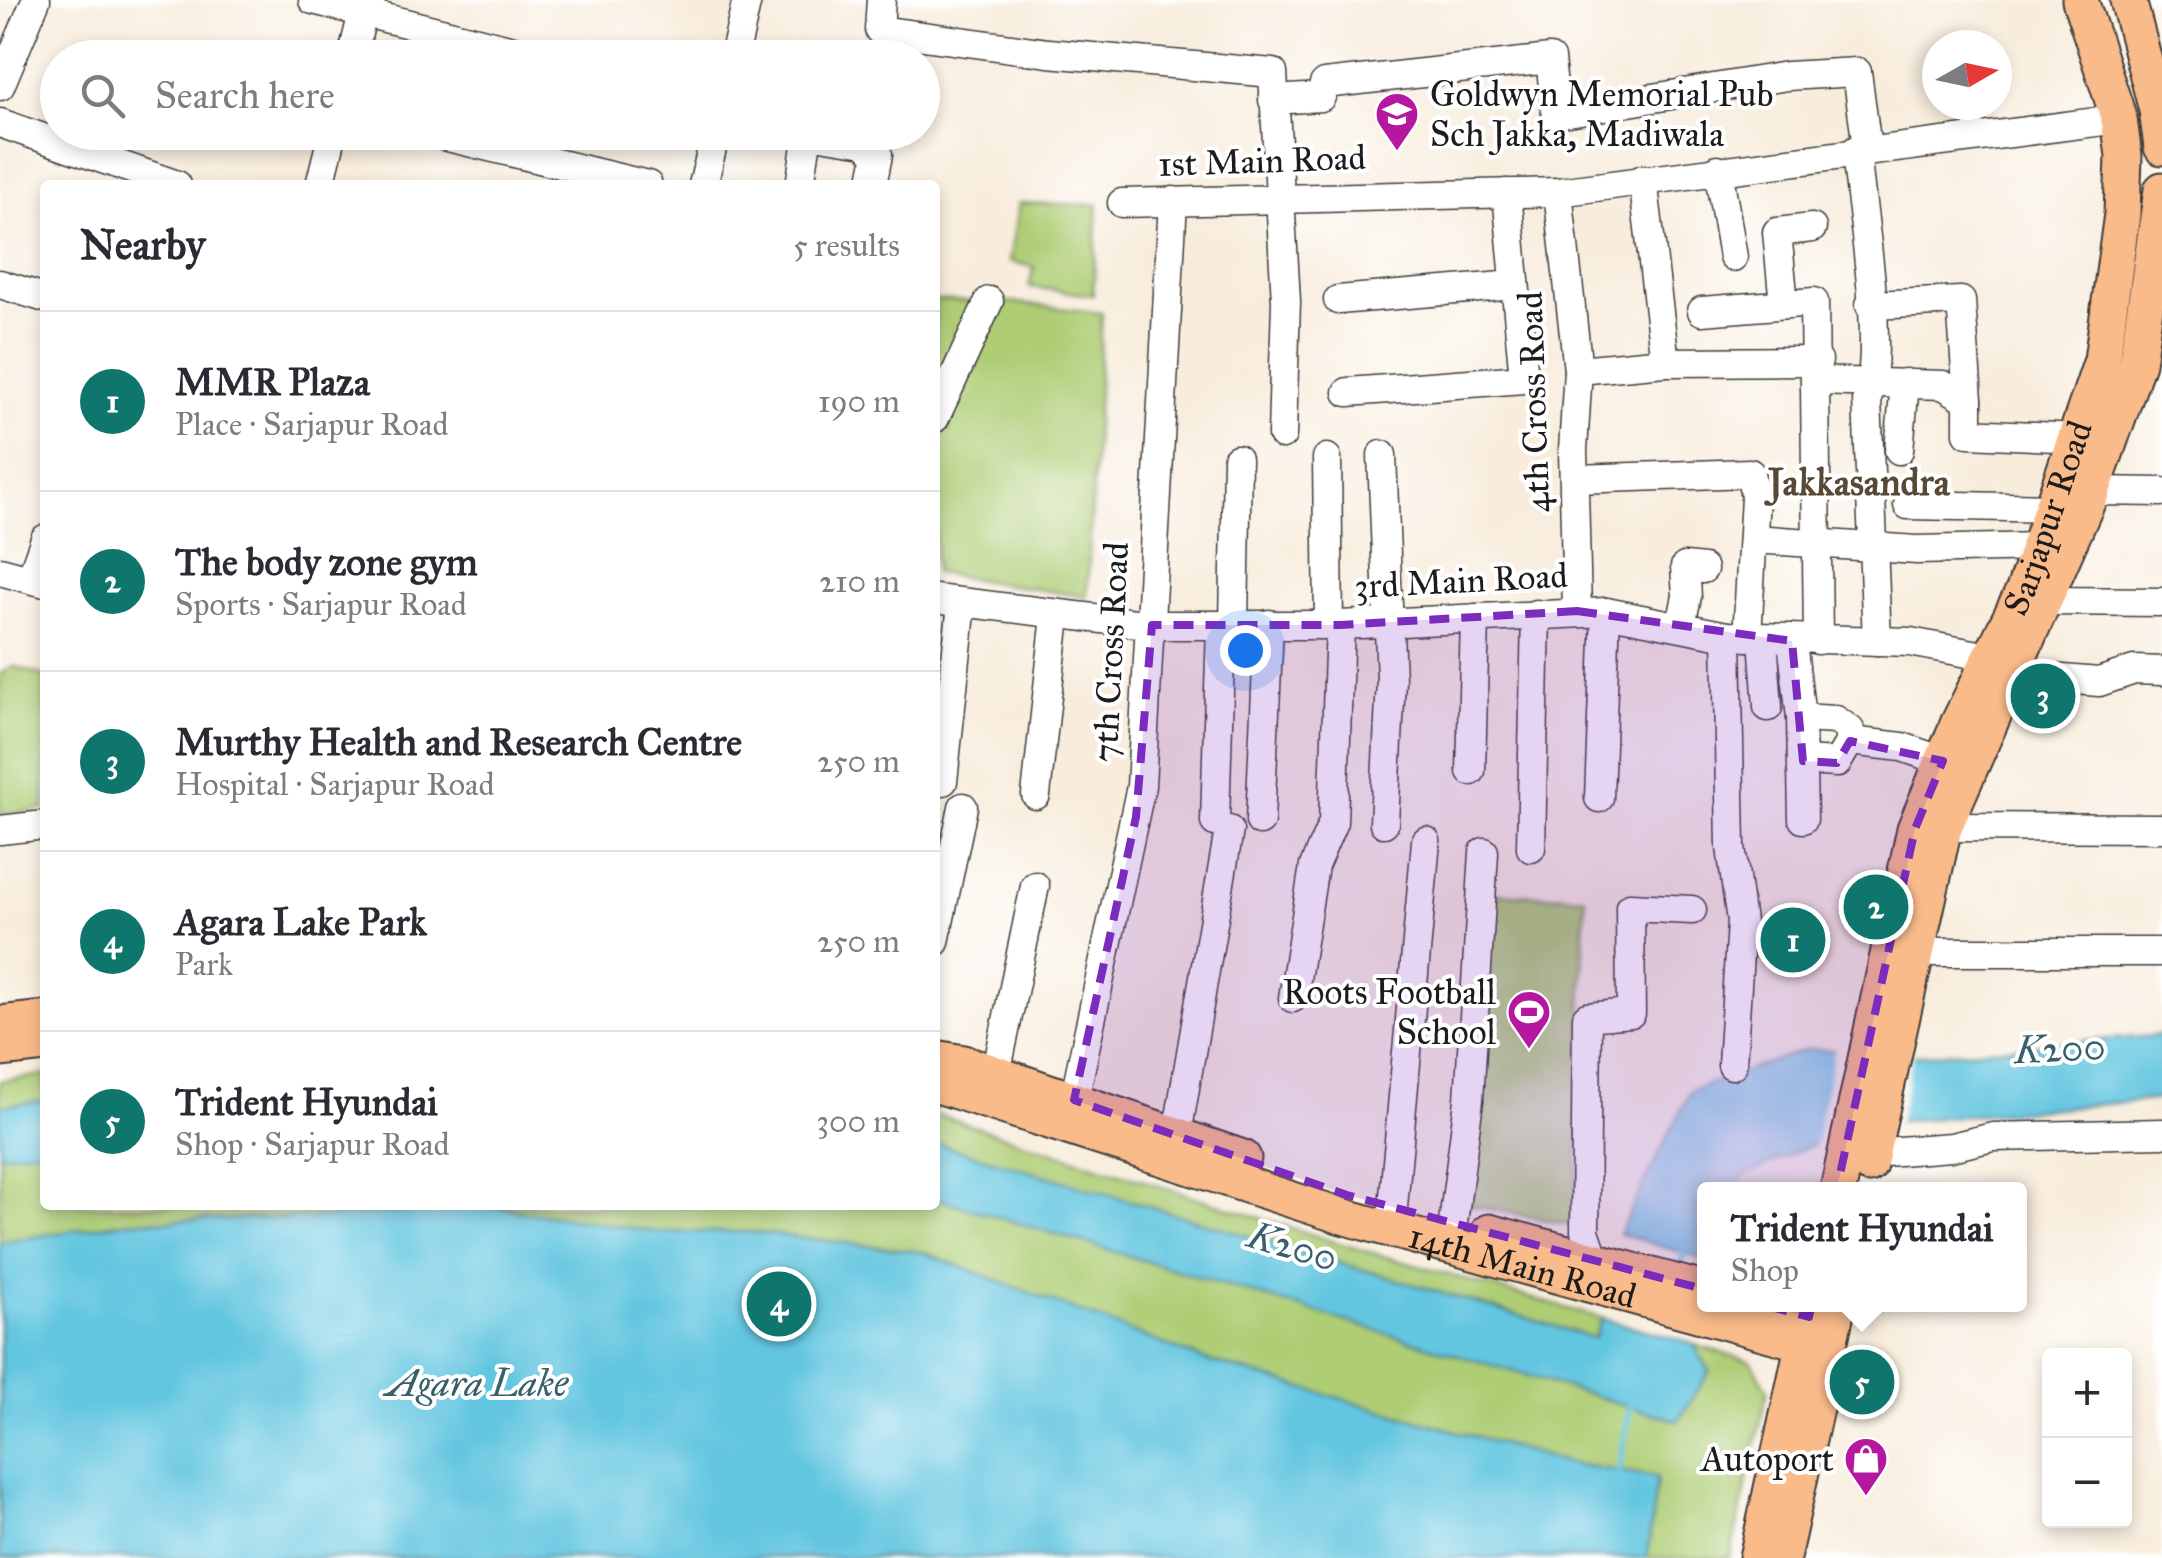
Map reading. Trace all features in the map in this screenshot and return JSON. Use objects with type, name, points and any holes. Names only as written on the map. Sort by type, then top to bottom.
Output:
[{"type":"main road","points":[[2134,362],[2119,120],[2082,7],[2128,1],[2157,110],[2162,147]]},
{"type":"main road","points":[[2134,362],[2162,190]]},
{"type":"main road","name":"Sarjapur Road","points":[[1883,1043],[1915,952],[1944,827],[2079,438],[2134,362]]},
{"type":"main road","name":"Sarjapur Road","points":[[1863,1182],[1864,1147],[1915,829],[1944,760],[2046,601],[2092,491],[2134,362]]},
{"type":"main road","points":[[0,1024],[40,1020]]},
{"type":"main road","points":[[0,1049],[40,1045]]},
{"type":"main road","name":"14th Main Road","points":[[940,1059],[996,1074],[1393,1207],[1697,1301]]},
{"type":"main road","name":"14th Main Road","points":[[940,1086],[1342,1216],[1602,1271]]},
{"type":"main road","name":"Sarjapur Road","points":[[1843,1182],[1864,1147]]},
{"type":"main road","name":"14th Main Road","points":[[1750,1312],[1821,1324]]},
{"type":"main road","points":[[1785,1312],[1821,1324]]},
{"type":"main road","points":[[1757,1558],[1821,1324]]},
{"type":"main road","points":[[1782,1558],[1821,1324]]},
{"type":"street","points":[[0,86],[36,0]]},
{"type":"street","points":[[313,0],[365,5],[485,40]]},
{"type":"street","points":[[877,40],[881,0]]},
{"type":"street","points":[[736,40],[740,2]]},
{"type":"street","points":[[356,40],[365,5]]},
{"type":"street","points":[[940,47],[1273,73],[1286,301],[1282,436]]},
{"type":"street","points":[[1273,100],[1321,96],[1324,84],[1550,59],[1556,114],[1787,76],[1857,72],[1870,305],[1872,382],[1866,399],[1876,641]]},
{"type":"street","name":"1st Main Road","points":[[1122,202],[1558,192],[1861,149],[2119,120]]},
{"type":"street","points":[[0,123],[40,137]]},
{"type":"street","points":[[77,150],[163,180]]},
{"type":"street","points":[[321,180],[329,150]]},
{"type":"street","points":[[501,150],[627,180]]},
{"type":"street","points":[[703,180],[711,150]]},
{"type":"street","points":[[801,180],[805,150]]},
{"type":"street","points":[[873,180],[878,155],[874,150]]},
{"type":"street","points":[[1718,169],[1733,256]]},
{"type":"street","points":[[1643,179],[1665,362]]},
{"type":"street","name":"4th Cross Road","points":[[1558,192],[1578,370],[1577,611]]},
{"type":"street","points":[[1348,392],[1524,380],[1508,193]]},
{"type":"street","name":"7th Cross Road","points":[[1074,1100],[1125,843],[1136,817],[1152,625],[1172,201]]},
{"type":"street","points":[[1784,304],[1776,232],[1812,228]]},
{"type":"street","points":[[0,284],[40,296]]},
{"type":"street","points":[[1338,300],[1515,285]]},
{"type":"street","points":[[940,407],[989,301]]},
{"type":"street","points":[[1870,305],[1961,301],[1968,433],[2079,438]]},
{"type":"street","points":[[1702,311],[1814,302],[1818,543],[1805,640],[1801,718],[1804,819]]},
{"type":"street","points":[[1578,370],[1665,362],[1817,371],[1872,382],[1943,385],[1968,400]]},
{"type":"street","points":[[1899,450],[1906,384]]},
{"type":"street","points":[[1382,455],[1392,680],[1384,823]]},
{"type":"street","points":[[1293,998],[1314,866],[1334,822],[1334,626],[1326,458]]},
{"type":"street","points":[[1177,1135],[1222,826],[1237,460]]},
{"type":"street","points":[[1575,479],[1750,473],[1755,497],[1731,847],[1741,922],[1732,1066]]},
{"type":"street","points":[[2092,491],[2162,492]]},
{"type":"street","points":[[1908,504],[2054,508]]},
{"type":"street","points":[[1752,539],[1872,546],[2040,547]]},
{"type":"street","points":[[1680,625],[1687,596],[1686,567],[1704,568]]},
{"type":"street","points":[[0,571],[38,581]]},
{"type":"street","points":[[944,781],[949,601]]},
{"type":"street","name":"3rd Main Road","points":[[949,601],[1152,625],[1334,626],[1606,612],[1746,638],[1910,642],[2002,666],[2099,682],[2134,670],[2162,671]]},
{"type":"street","points":[[2046,601],[2162,602]]},
{"type":"street","points":[[1599,798],[1606,612]]},
{"type":"street","points":[[1531,848],[1536,614]]},
{"type":"street","points":[[1036,795],[1056,616]]},
{"type":"street","points":[[1471,771],[1475,618]]},
{"type":"street","points":[[1260,821],[1269,624]]},
{"type":"street","points":[[1746,638],[1768,707]]},
{"type":"street","points":[[1801,718],[1836,720],[1850,730],[1850,741],[1836,762],[1803,761]]},
{"type":"street","points":[[1850,741],[1902,747],[1944,760]]},
{"type":"street","points":[[940,918],[963,807]]},
{"type":"street","points":[[0,830],[40,826]]},
{"type":"street","points":[[1944,827],[2162,828]]},
{"type":"street","points":[[1393,1207],[1426,841]]},
{"type":"street","points":[[1453,1223],[1469,1100],[1484,852]]},
{"type":"street","points":[[996,1074],[1035,886]]},
{"type":"street","points":[[1602,1271],[1585,1231],[1587,1017],[1631,1014],[1630,907],[1692,910]]},
{"type":"street","points":[[1915,952],[2162,952]]},
{"type":"street","points":[[1864,1147],[1950,1147],[1993,1138],[2162,1133]]},
{"type":"highlighted area","points":[[1577,611],[1792,641],[1803,761],[1837,763],[1850,741],[1943,761],[1915,829],[1809,1317],[1347,1195],[1074,1100],[1136,817],[1152,625],[1340,625]]},
{"type":"green space","points":[[1019,203],[1098,205],[1093,295],[1029,287],[1034,267],[1009,261]]},
{"type":"green space","points":[[940,300],[974,302],[940,377]]},
{"type":"green space","points":[[1000,301],[1102,313],[1087,597],[940,574],[940,440]]},
{"type":"green space","points":[[13,666],[40,674],[40,810],[0,815],[0,674]]},
{"type":"green space","name":"Roots Football School","points":[[1488,893],[1585,897],[1576,1226],[1467,1204]]},
{"type":"green space","name":"Agara Lake","points":[[40,1076],[40,1210],[940,1210],[940,1116],[1348,1246],[1751,1361],[1768,1390],[1730,1558],[0,1558],[0,1081]]},
{"type":"water","points":[[2162,1035],[2162,1099],[1902,1121],[1804,1148],[1742,1177],[1740,1182],[1697,1182],[1697,1257],[1619,1234],[1691,1090],[1808,1049],[1918,1055]]},
{"type":"water","points":[[40,1102],[40,1150],[0,1154],[0,1106]]},
{"type":"water","points":[[940,1144],[1594,1338],[1602,1318],[1693,1343],[1710,1371],[1678,1421],[940,1200]]},
{"type":"water","name":"Agara Lake","points":[[421,1210],[518,1210],[657,1232],[752,1232],[923,1252],[1205,1360],[1572,1464],[1657,1477],[1647,1558],[0,1558],[0,1242],[131,1221],[331,1217]]},
{"type":"pier","points":[[1835,1046],[1914,1050],[1898,1127],[1814,1151]]},
{"type":"waterway","name":"K200","points":[[1677,1272],[1687,1247]]},
{"type":"waterway","name":"K200","points":[[1618,1478],[1631,1401]]},
{"type":"place","name":"Goldwyn Memorial Pub Sch Jakka, Madiwala","points":[[1397,152]]},
{"type":"place","name":"Murthy Health and Research Centre","points":[[2043,696]]},
{"type":"place","name":"The body zone gym","points":[[1876,907]]},
{"type":"place","name":"MMR Plaza","points":[[1793,940]]},
{"type":"place","name":"Roots Football School","points":[[1529,1050]]},
{"type":"place","name":"Agara Lake Park","points":[[779,1304]]},
{"type":"place","name":"Trident Hyundai","points":[[1862,1382]]},
{"type":"place","name":"Autoport","points":[[1866,1497]]},
{"type":"district","name":"Jakkasandra","points":[[1859,482]]}]
